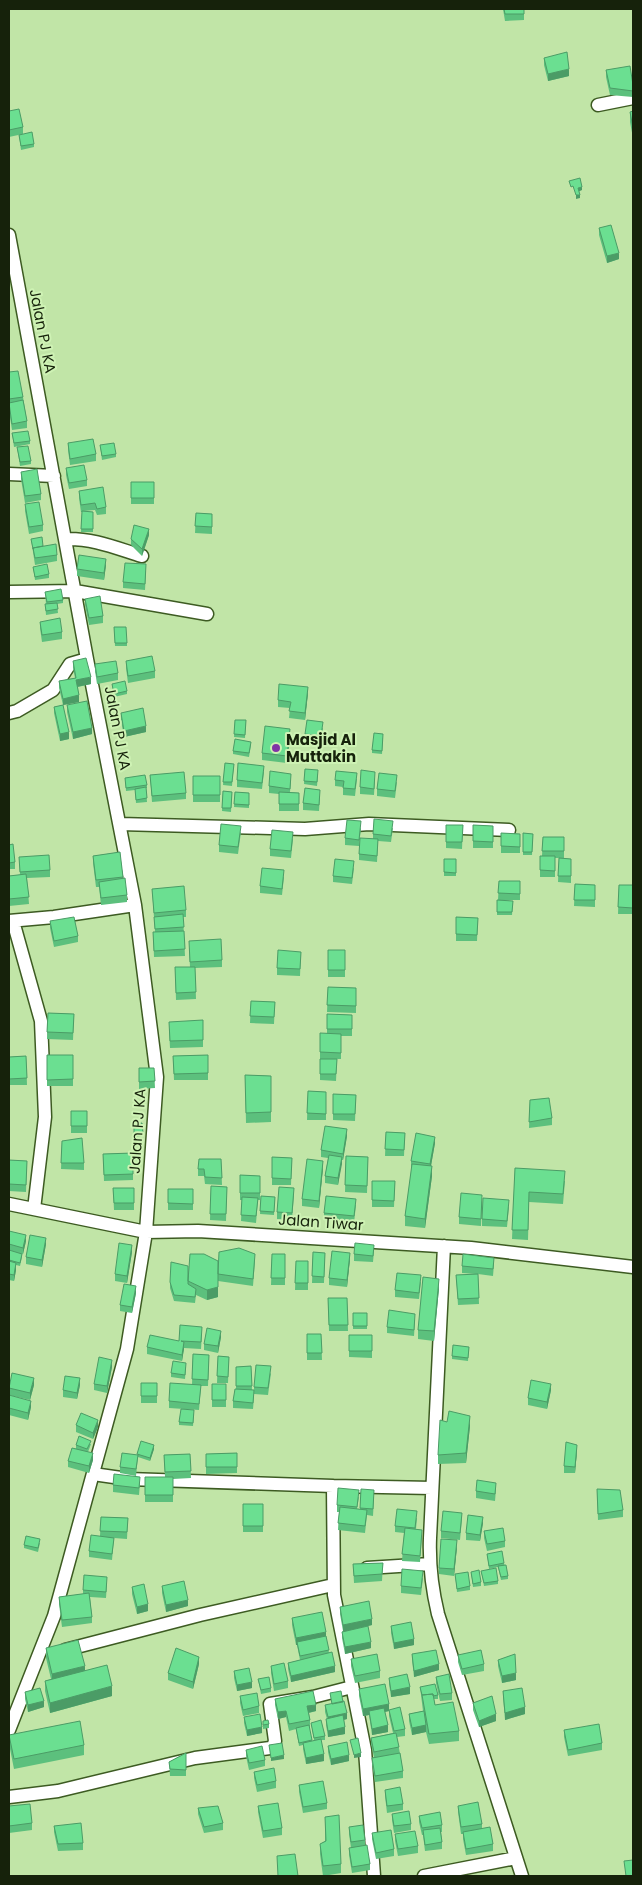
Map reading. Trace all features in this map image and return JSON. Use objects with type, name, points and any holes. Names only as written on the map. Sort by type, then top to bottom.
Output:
[{"type":"street","points":[[598,105],[633,98]]},
{"type":"street","name":"Jalan PJ KA","points":[[9,236],[76,591],[87,659],[135,905],[157,1077],[146,1232],[127,1348],[54,1616],[9,1730]]},
{"type":"street","points":[[9,474],[54,476]]},
{"type":"street","points":[[65,539],[90,539],[142,556]]},
{"type":"street","points":[[9,592],[76,591],[207,614]]},
{"type":"street","points":[[9,714],[18,711],[52,690],[70,664],[87,659]]},
{"type":"street","points":[[120,824],[304,829],[369,824],[509,830]]},
{"type":"street","points":[[34,1209],[45,1117],[41,1021],[11,921],[54,917],[135,905]]},
{"type":"street","name":"Jalan Tiwar","points":[[9,1204],[146,1232],[198,1231],[444,1246],[633,1267]]},
{"type":"street","points":[[444,1246],[430,1564],[438,1614],[522,1876]]},
{"type":"street","points":[[93,1474],[128,1479],[432,1488]]},
{"type":"street","points":[[333,1486],[333,1584],[335,1605],[366,1755],[374,1876]]},
{"type":"street","points":[[368,1568],[430,1564]]},
{"type":"street","points":[[38,1656],[333,1584]]},
{"type":"street","points":[[9,1797],[58,1791],[195,1758],[270,1748],[273,1747],[275,1741],[270,1704],[352,1687]]},
{"type":"street","points":[[424,1876],[516,1858]]},
{"type":"building","points":[[504,9],[524,9],[524,14],[505,14]]},
{"type":"building","points":[[567,52],[569,69],[548,74],[544,58]]},
{"type":"building","points":[[630,66],[633,91],[610,88],[606,70]]},
{"type":"building","points":[[19,109],[23,127],[9,130],[9,111]]},
{"type":"building","points":[[633,111],[633,128],[630,112]]},
{"type":"building","points":[[32,132],[34,144],[21,146],[19,135]]},
{"type":"building","points":[[580,178],[582,187],[578,188],[580,195],[576,195],[569,181]]},
{"type":"building","points":[[611,225],[619,253],[607,256],[599,228]]},
{"type":"building","points":[[18,371],[23,397],[9,399],[9,372]]},
{"type":"building","points":[[23,400],[27,421],[12,424],[9,403]]},
{"type":"building","points":[[28,431],[30,441],[14,443],[12,433]]},
{"type":"building","points":[[93,439],[96,454],[70,459],[68,443]]},
{"type":"building","points":[[114,443],[116,454],[102,456],[100,445]]},
{"type":"building","points":[[28,446],[31,461],[20,462],[17,447]]},
{"type":"building","points":[[84,465],[87,480],[69,483],[66,468]]},
{"type":"building","points":[[37,469],[41,494],[25,496],[21,472]]},
{"type":"building","points":[[131,482],[154,482],[154,498],[131,498]]},
{"type":"building","points":[[103,487],[106,507],[97,509],[95,503],[81,505],[79,491]]},
{"type":"building","points":[[39,502],[43,525],[29,527],[25,504]]},
{"type":"building","points":[[82,511],[93,512],[93,529],[81,529]]},
{"type":"building","points":[[196,513],[212,514],[212,527],[195,526]]},
{"type":"building","points":[[134,525],[149,529],[142,549],[131,539]]},
{"type":"building","points":[[42,537],[43,546],[33,549],[31,539]]},
{"type":"building","points":[[56,544],[57,555],[35,558],[33,548]]},
{"type":"building","points":[[79,555],[106,559],[104,573],[77,569]]},
{"type":"building","points":[[125,563],[146,564],[145,584],[123,582]]},
{"type":"building","points":[[47,564],[49,574],[35,577],[33,567]]},
{"type":"building","points":[[61,589],[63,600],[47,602],[45,592]]},
{"type":"building","points":[[100,596],[103,616],[89,618],[85,599]]},
{"type":"building","points":[[57,603],[58,609],[46,611],[45,604]]},
{"type":"building","points":[[60,618],[62,632],[42,635],[40,622]]},
{"type":"building","points":[[114,627],[126,627],[127,643],[115,643]]},
{"type":"building","points":[[152,656],[155,671],[128,676],[126,661]]},
{"type":"building","points":[[86,658],[91,677],[76,680],[79,695],[63,699],[59,681],[76,678],[73,661]]},
{"type":"building","points":[[116,661],[118,673],[97,677],[95,664]]},
{"type":"building","points":[[125,681],[127,691],[114,694],[112,684]]},
{"type":"building","points":[[279,684],[308,687],[305,713],[289,711],[291,702],[278,700]]},
{"type":"building","points":[[87,701],[92,728],[73,732],[67,705]]},
{"type":"building","points":[[63,705],[69,732],[60,734],[54,707]]},
{"type":"building","points":[[143,708],[146,726],[124,731],[121,713]]},
{"type":"building","points":[[235,720],[246,720],[245,735],[234,734]]},
{"type":"building","points":[[307,720],[323,722],[321,736],[305,734]]},
{"type":"building","name":"Masjid Al Muttakin","points":[[265,726],[290,729],[287,756],[262,753]]},
{"type":"building","points":[[374,733],[383,734],[382,751],[372,750]]},
{"type":"building","points":[[235,739],[251,742],[249,753],[233,751]]},
{"type":"building","points":[[225,763],[234,764],[232,782],[223,782]]},
{"type":"building","points":[[238,763],[264,766],[262,783],[237,780]]},
{"type":"building","points":[[305,769],[318,770],[317,782],[304,781]]},
{"type":"building","points":[[361,770],[375,772],[374,789],[360,787]]},
{"type":"building","points":[[270,771],[291,774],[290,789],[269,786]]},
{"type":"building","points":[[336,771],[357,773],[355,789],[343,788],[344,781],[335,780]]},
{"type":"building","points":[[184,772],[186,793],[152,796],[150,775]]},
{"type":"building","points":[[379,773],[397,775],[395,791],[377,789]]},
{"type":"building","points":[[145,775],[147,785],[126,788],[125,778]]},
{"type":"building","points":[[193,776],[220,776],[220,795],[193,795]]},
{"type":"building","points":[[146,787],[147,798],[136,800],[135,789]]},
{"type":"building","points":[[305,788],[320,790],[319,805],[303,803]]},
{"type":"building","points":[[223,791],[232,792],[231,808],[222,808]]},
{"type":"building","points":[[235,792],[249,793],[249,805],[234,804]]},
{"type":"building","points":[[279,792],[299,793],[299,804],[279,804]]},
{"type":"building","points":[[374,819],[393,821],[391,836],[373,834]]},
{"type":"building","points":[[347,820],[361,821],[359,840],[345,838]]},
{"type":"building","points":[[221,824],[241,826],[238,847],[219,845]]},
{"type":"building","points":[[446,825],[463,825],[462,842],[446,842]]},
{"type":"building","points":[[473,825],[493,826],[493,842],[473,841]]},
{"type":"building","points":[[272,830],[293,832],[291,851],[270,849]]},
{"type":"building","points":[[501,833],[520,834],[520,847],[501,846]]},
{"type":"building","points":[[523,833],[533,834],[532,852],[523,852]]},
{"type":"building","points":[[543,837],[564,837],[564,851],[542,851]]},
{"type":"building","points":[[360,838],[378,839],[377,856],[359,854]]},
{"type":"building","points":[[13,844],[15,862],[9,863],[9,845]]},
{"type":"building","points":[[120,852],[123,877],[96,880],[93,856]]},
{"type":"building","points":[[49,855],[50,870],[20,872],[19,857]]},
{"type":"building","points":[[540,856],[555,856],[555,871],[540,870]]},
{"type":"building","points":[[559,858],[571,859],[571,876],[558,876]]},
{"type":"building","points":[[335,859],[354,861],[352,878],[333,876]]},
{"type":"building","points":[[444,859],[456,859],[456,873],[444,872]]},
{"type":"building","points":[[262,868],[284,870],[282,889],[260,886]]},
{"type":"building","points":[[26,874],[29,897],[9,899],[9,876]]},
{"type":"building","points":[[125,878],[127,895],[101,898],[99,882]]},
{"type":"building","points":[[499,881],[520,881],[520,894],[498,893]]},
{"type":"building","points":[[575,884],[595,885],[595,900],[574,900]]},
{"type":"building","points":[[619,885],[633,885],[633,908],[618,907]]},
{"type":"building","points":[[184,886],[186,910],[154,913],[152,889]]},
{"type":"building","points":[[497,900],[513,901],[512,912],[497,912]]},
{"type":"building","points":[[183,914],[184,927],[155,929],[154,917]]},
{"type":"building","points":[[74,917],[78,936],[54,941],[50,921]]},
{"type":"building","points":[[456,917],[478,918],[477,935],[456,934]]},
{"type":"building","points":[[184,931],[185,949],[154,951],[153,932]]},
{"type":"building","points":[[221,939],[222,960],[190,962],[189,941]]},
{"type":"building","points":[[278,950],[301,952],[300,969],[277,968]]},
{"type":"building","points":[[328,950],[345,950],[345,970],[328,970]]},
{"type":"building","points":[[175,967],[195,967],[196,992],[176,993]]},
{"type":"building","points":[[328,987],[356,988],[356,1006],[327,1005]]},
{"type":"building","points":[[251,1001],[275,1002],[274,1017],[250,1016]]},
{"type":"building","points":[[48,1013],[74,1014],[73,1033],[47,1032]]},
{"type":"building","points":[[327,1014],[352,1015],[352,1029],[327,1029]]},
{"type":"building","points":[[203,1020],[203,1040],[170,1041],[169,1022]]},
{"type":"building","points":[[320,1033],[341,1034],[341,1053],[320,1052]]},
{"type":"building","points":[[47,1055],[73,1055],[73,1079],[47,1080]]},
{"type":"building","points":[[208,1055],[208,1073],[174,1074],[173,1056]]},
{"type":"building","points":[[26,1056],[27,1078],[9,1079],[9,1057]]},
{"type":"building","points":[[320,1059],[337,1059],[336,1074],[320,1074]]},
{"type":"building","points":[[139,1068],[154,1068],[155,1081],[139,1082]]},
{"type":"building","points":[[245,1075],[271,1076],[271,1112],[246,1113]]},
{"type":"building","points":[[308,1091],[326,1092],[326,1114],[307,1113]]},
{"type":"building","points":[[333,1094],[356,1095],[355,1114],[333,1114]]},
{"type":"building","points":[[549,1098],[552,1118],[529,1122],[530,1100]]},
{"type":"building","points":[[71,1111],[87,1111],[87,1126],[71,1126]]},
{"type":"building","points":[[142,1123],[143,1133],[134,1133],[134,1124]]},
{"type":"building","points":[[325,1126],[347,1129],[343,1154],[321,1150]]},
{"type":"building","points":[[386,1132],[405,1133],[404,1150],[385,1149]]},
{"type":"building","points":[[416,1133],[435,1137],[430,1164],[411,1161]]},
{"type":"building","points":[[82,1138],[84,1163],[61,1163],[62,1141]]},
{"type":"building","points":[[133,1153],[133,1174],[104,1175],[103,1154]]},
{"type":"building","points":[[329,1155],[342,1157],[338,1178],[325,1176]]},
{"type":"building","points":[[346,1156],[368,1157],[367,1186],[345,1185]]},
{"type":"building","points":[[272,1157],[292,1158],[291,1179],[272,1178]]},
{"type":"building","points":[[199,1159],[221,1159],[222,1178],[205,1177],[204,1169],[198,1169]]},
{"type":"building","points":[[307,1159],[323,1161],[319,1201],[302,1199]]},
{"type":"building","points":[[9,1160],[27,1161],[26,1185],[9,1184]]},
{"type":"building","points":[[412,1164],[432,1166],[425,1219],[405,1216]]},
{"type":"building","points":[[515,1168],[565,1171],[563,1194],[529,1192],[528,1230],[512,1230]]},
{"type":"building","points":[[240,1175],[260,1176],[260,1193],[240,1193]]},
{"type":"building","points":[[372,1181],[395,1181],[394,1201],[372,1200]]},
{"type":"building","points":[[211,1186],[227,1187],[226,1214],[210,1214]]},
{"type":"building","points":[[279,1187],[294,1188],[292,1213],[277,1212]]},
{"type":"building","points":[[113,1188],[134,1188],[134,1203],[114,1203]]},
{"type":"building","points":[[168,1189],[193,1189],[193,1204],[168,1203]]},
{"type":"building","points":[[461,1193],[482,1195],[481,1219],[459,1217]]},
{"type":"building","points":[[261,1196],[275,1197],[274,1212],[260,1211]]},
{"type":"building","points":[[326,1196],[356,1199],[354,1216],[324,1213]]},
{"type":"building","points":[[242,1197],[258,1198],[256,1216],[241,1215]]},
{"type":"building","points":[[483,1198],[509,1200],[507,1221],[482,1219]]},
{"type":"building","points":[[9,1231],[26,1235],[23,1248],[9,1244]]},
{"type":"building","points":[[30,1235],[46,1238],[42,1260],[26,1257]]},
{"type":"building","points":[[119,1243],[132,1245],[127,1276],[115,1274]]},
{"type":"building","points":[[355,1243],[374,1245],[373,1256],[354,1254]]},
{"type":"building","points":[[239,1248],[255,1254],[253,1279],[218,1274],[219,1252]]},
{"type":"building","points":[[9,1250],[22,1254],[20,1263],[9,1260]]},
{"type":"building","points":[[332,1251],[350,1253],[347,1280],[329,1278]]},
{"type":"building","points":[[313,1252],[325,1253],[324,1277],[312,1276]]},
{"type":"building","points":[[190,1254],[204,1254],[218,1261],[218,1287],[207,1290],[188,1281]]},
{"type":"building","points":[[272,1254],[285,1254],[285,1278],[271,1278]]},
{"type":"building","points":[[463,1254],[494,1258],[493,1269],[462,1266]]},
{"type":"building","points":[[9,1261],[16,1263],[14,1275],[9,1274]]},
{"type":"building","points":[[296,1261],[308,1261],[308,1283],[295,1283]]},
{"type":"building","points":[[171,1262],[188,1266],[188,1284],[196,1289],[195,1297],[174,1295],[170,1282]]},
{"type":"building","points":[[397,1273],[421,1275],[419,1293],[395,1290]]},
{"type":"building","points":[[478,1274],[479,1298],[458,1299],[456,1275]]},
{"type":"building","points":[[423,1277],[439,1279],[434,1331],[418,1330]]},
{"type":"building","points":[[124,1284],[136,1286],[132,1307],[120,1305]]},
{"type":"building","points":[[328,1298],[347,1298],[348,1325],[329,1325]]},
{"type":"building","points":[[389,1310],[415,1314],[414,1330],[387,1327]]},
{"type":"building","points":[[353,1313],[367,1313],[367,1326],[353,1326]]},
{"type":"building","points":[[180,1325],[202,1327],[201,1342],[181,1341],[184,1342],[182,1355],[147,1347],[150,1335],[179,1341]]},
{"type":"building","points":[[207,1328],[221,1331],[218,1346],[204,1344]]},
{"type":"building","points":[[307,1334],[321,1334],[322,1353],[307,1353]]},
{"type":"building","points":[[349,1335],[372,1335],[372,1351],[349,1351]]},
{"type":"building","points":[[453,1345],[469,1347],[468,1358],[452,1356]]},
{"type":"building","points":[[193,1354],[209,1355],[208,1380],[192,1379]]},
{"type":"building","points":[[218,1356],[229,1357],[228,1377],[217,1376]]},
{"type":"building","points":[[99,1357],[112,1360],[107,1386],[94,1384]]},
{"type":"building","points":[[173,1361],[186,1363],[185,1375],[171,1373]]},
{"type":"building","points":[[256,1365],[271,1366],[268,1388],[254,1387]]},
{"type":"building","points":[[251,1366],[252,1386],[236,1386],[236,1367]]},
{"type":"building","points":[[12,1373],[34,1378],[30,1393],[9,1388]]},
{"type":"building","points":[[65,1376],[80,1378],[77,1393],[63,1390]]},
{"type":"building","points":[[531,1380],[551,1384],[547,1402],[528,1398]]},
{"type":"building","points":[[141,1383],[157,1383],[157,1396],[141,1396]]},
{"type":"building","points":[[170,1383],[201,1385],[199,1404],[169,1401]]},
{"type":"building","points":[[212,1384],[226,1384],[226,1400],[212,1400]]},
{"type":"building","points":[[235,1389],[254,1390],[253,1403],[233,1401]]},
{"type":"building","points":[[9,1395],[31,1401],[28,1413],[9,1408]]},
{"type":"building","points":[[181,1409],[194,1410],[193,1423],[179,1422]]},
{"type":"building","points":[[449,1411],[470,1416],[466,1453],[438,1455],[440,1420],[447,1422]]},
{"type":"building","points":[[81,1413],[98,1420],[93,1433],[76,1425]]},
{"type":"building","points":[[79,1436],[91,1441],[87,1449],[76,1445]]},
{"type":"building","points":[[141,1441],[154,1445],[150,1458],[137,1454]]},
{"type":"building","points":[[566,1442],[577,1445],[575,1467],[564,1466]]},
{"type":"building","points":[[72,1448],[93,1453],[89,1466],[68,1461]]},
{"type":"building","points":[[122,1453],[138,1455],[136,1469],[120,1467]]},
{"type":"building","points":[[237,1453],[237,1467],[206,1467],[206,1454]]},
{"type":"building","points":[[190,1454],[191,1471],[165,1472],[164,1455]]},
{"type":"building","points":[[114,1474],[140,1477],[139,1488],[113,1485]]},
{"type":"building","points":[[145,1477],[173,1477],[173,1495],[145,1495]]},
{"type":"building","points":[[477,1480],[496,1483],[495,1494],[476,1491]]},
{"type":"building","points":[[338,1488],[359,1490],[357,1507],[337,1505]]},
{"type":"building","points":[[361,1489],[374,1490],[373,1509],[360,1508]]},
{"type":"building","points":[[597,1489],[620,1490],[623,1510],[598,1514]]},
{"type":"building","points":[[243,1504],[263,1504],[263,1526],[243,1526]]},
{"type":"building","points":[[340,1507],[367,1510],[365,1526],[338,1523]]},
{"type":"building","points":[[397,1509],[417,1511],[415,1528],[395,1526]]},
{"type":"building","points":[[443,1511],[462,1513],[460,1533],[441,1531]]},
{"type":"building","points":[[468,1515],[483,1517],[480,1535],[466,1533]]},
{"type":"building","points":[[101,1517],[128,1518],[127,1532],[100,1531]]},
{"type":"building","points":[[405,1528],[422,1530],[420,1556],[402,1554]]},
{"type":"building","points":[[503,1528],[505,1541],[487,1544],[484,1531]]},
{"type":"building","points":[[91,1535],[114,1538],[112,1554],[89,1551]]},
{"type":"building","points":[[26,1536],[40,1539],[38,1548],[24,1545]]},
{"type":"building","points":[[441,1539],[457,1540],[454,1569],[439,1568]]},
{"type":"building","points":[[502,1551],[504,1563],[489,1566],[487,1554]]},
{"type":"building","points":[[383,1563],[382,1574],[354,1576],[353,1564]]},
{"type":"building","points":[[506,1565],[508,1576],[501,1577],[498,1566]]},
{"type":"building","points":[[496,1568],[498,1581],[484,1583],[481,1571]]},
{"type":"building","points":[[402,1569],[423,1571],[421,1588],[401,1586]]},
{"type":"building","points":[[479,1570],[481,1582],[473,1584],[471,1572]]},
{"type":"building","points":[[468,1572],[470,1586],[457,1589],[455,1574]]},
{"type":"building","points":[[84,1575],[107,1577],[106,1592],[83,1590]]},
{"type":"building","points":[[184,1581],[188,1600],[166,1605],[162,1586]]},
{"type":"building","points":[[144,1584],[148,1604],[137,1607],[132,1587]]},
{"type":"building","points":[[89,1593],[92,1617],[62,1620],[59,1597]]},
{"type":"building","points":[[369,1601],[372,1619],[343,1625],[340,1607]]},
{"type":"building","points":[[322,1612],[326,1632],[296,1638],[292,1618]]},
{"type":"building","points":[[411,1622],[414,1639],[394,1643],[391,1626]]},
{"type":"building","points":[[368,1626],[371,1642],[345,1647],[342,1632]]},
{"type":"building","points":[[326,1636],[329,1650],[300,1656],[297,1642]]},
{"type":"building","points":[[78,1640],[85,1666],[52,1674],[46,1648]]},
{"type":"building","points":[[176,1648],[199,1657],[193,1682],[168,1673]]},
{"type":"building","points":[[436,1650],[439,1664],[414,1671],[412,1654]]},
{"type":"building","points":[[481,1650],[484,1664],[462,1669],[458,1655]]},
{"type":"building","points":[[332,1652],[335,1666],[291,1676],[288,1663]]},
{"type":"building","points":[[377,1654],[380,1671],[355,1676],[351,1659]]},
{"type":"building","points":[[515,1654],[516,1673],[502,1676],[498,1660]]},
{"type":"building","points":[[284,1663],[288,1681],[274,1684],[271,1666]]},
{"type":"building","points":[[107,1665],[112,1686],[50,1703],[45,1681]]},
{"type":"building","points":[[249,1668],[252,1682],[237,1685],[234,1671]]},
{"type":"building","points":[[407,1674],[410,1687],[391,1691],[389,1678]]},
{"type":"building","points":[[449,1674],[452,1693],[440,1694],[436,1677]]},
{"type":"building","points":[[269,1677],[271,1688],[261,1690],[258,1679]]},
{"type":"building","points":[[385,1684],[389,1704],[363,1709],[359,1689]]},
{"type":"building","points":[[435,1684],[438,1695],[422,1695],[420,1687]]},
{"type":"building","points":[[40,1688],[44,1701],[28,1705],[25,1692]]},
{"type":"building","points":[[522,1688],[525,1707],[505,1713],[503,1691]]},
{"type":"building","points":[[313,1691],[316,1705],[307,1706],[310,1720],[289,1724],[286,1711],[278,1712],[275,1699]]},
{"type":"building","points":[[341,1691],[343,1702],[332,1704],[330,1693]]},
{"type":"building","points":[[257,1693],[259,1706],[243,1710],[240,1696]]},
{"type":"building","points":[[433,1694],[435,1705],[453,1702],[459,1731],[429,1734],[422,1695]]},
{"type":"building","points":[[492,1696],[496,1714],[479,1721],[473,1703]]},
{"type":"building","points":[[344,1701],[347,1713],[328,1717],[325,1705]]},
{"type":"building","points":[[400,1707],[405,1729],[394,1731],[389,1710]]},
{"type":"building","points":[[384,1708],[388,1725],[372,1729],[369,1711]]},
{"type":"building","points":[[424,1711],[426,1725],[412,1728],[409,1714]]},
{"type":"building","points":[[260,1714],[262,1727],[247,1730],[244,1717]]},
{"type":"building","points":[[343,1715],[345,1727],[328,1731],[326,1719]]},
{"type":"building","points":[[268,1720],[269,1724],[263,1725],[263,1721]]},
{"type":"building","points":[[321,1720],[325,1736],[314,1738],[311,1723]]},
{"type":"building","points":[[80,1721],[84,1745],[14,1759],[9,1735]]},
{"type":"building","points":[[599,1724],[602,1743],[568,1750],[564,1730]]},
{"type":"building","points":[[309,1725],[312,1740],[299,1743],[296,1728]]},
{"type":"building","points":[[396,1733],[399,1747],[374,1752],[371,1738]]},
{"type":"building","points":[[358,1738],[361,1753],[354,1755],[350,1740]]},
{"type":"building","points":[[321,1739],[324,1754],[306,1758],[303,1743]]},
{"type":"building","points":[[347,1742],[349,1755],[331,1759],[328,1746]]},
{"type":"building","points":[[282,1743],[284,1755],[271,1758],[269,1745]]},
{"type":"building","points":[[262,1746],[265,1760],[249,1763],[246,1750]]},
{"type":"building","points":[[186,1753],[186,1770],[170,1769],[169,1762]]},
{"type":"building","points":[[400,1753],[403,1771],[375,1776],[372,1758]]},
{"type":"building","points":[[274,1768],[276,1781],[257,1785],[254,1772]]},
{"type":"building","points":[[323,1781],[327,1803],[303,1807],[299,1785]]},
{"type":"building","points":[[400,1787],[403,1804],[387,1806],[385,1790]]},
{"type":"building","points":[[478,1802],[482,1824],[461,1827],[458,1806]]},
{"type":"building","points":[[278,1803],[282,1828],[263,1831],[258,1806]]},
{"type":"building","points":[[30,1804],[32,1823],[9,1826],[9,1806]]},
{"type":"building","points":[[218,1806],[223,1823],[204,1827],[198,1808]]},
{"type":"building","points":[[409,1811],[411,1824],[394,1826],[392,1814]]},
{"type":"building","points":[[440,1812],[442,1825],[422,1828],[419,1816]]},
{"type":"building","points":[[339,1815],[341,1864],[323,1866],[320,1844],[326,1841],[325,1817]]},
{"type":"building","points":[[81,1823],[83,1843],[58,1844],[54,1826]]},
{"type":"building","points":[[363,1825],[365,1840],[351,1842],[349,1827]]},
{"type":"building","points":[[490,1827],[493,1844],[466,1849],[463,1832]]},
{"type":"building","points":[[440,1828],[442,1842],[425,1845],[423,1830]]},
{"type":"building","points":[[391,1830],[394,1849],[376,1853],[372,1833]]},
{"type":"building","points":[[415,1831],[418,1846],[398,1849],[395,1834]]},
{"type":"building","points":[[367,1845],[370,1864],[352,1867],[349,1848]]},
{"type":"building","points":[[295,1854],[298,1876],[278,1876],[277,1856]]},
{"type":"building","points":[[633,1860],[633,1876],[626,1876],[624,1861]]},
{"type":"place","name":"Masjid Al Muttakin","points":[[276,748]]}]
